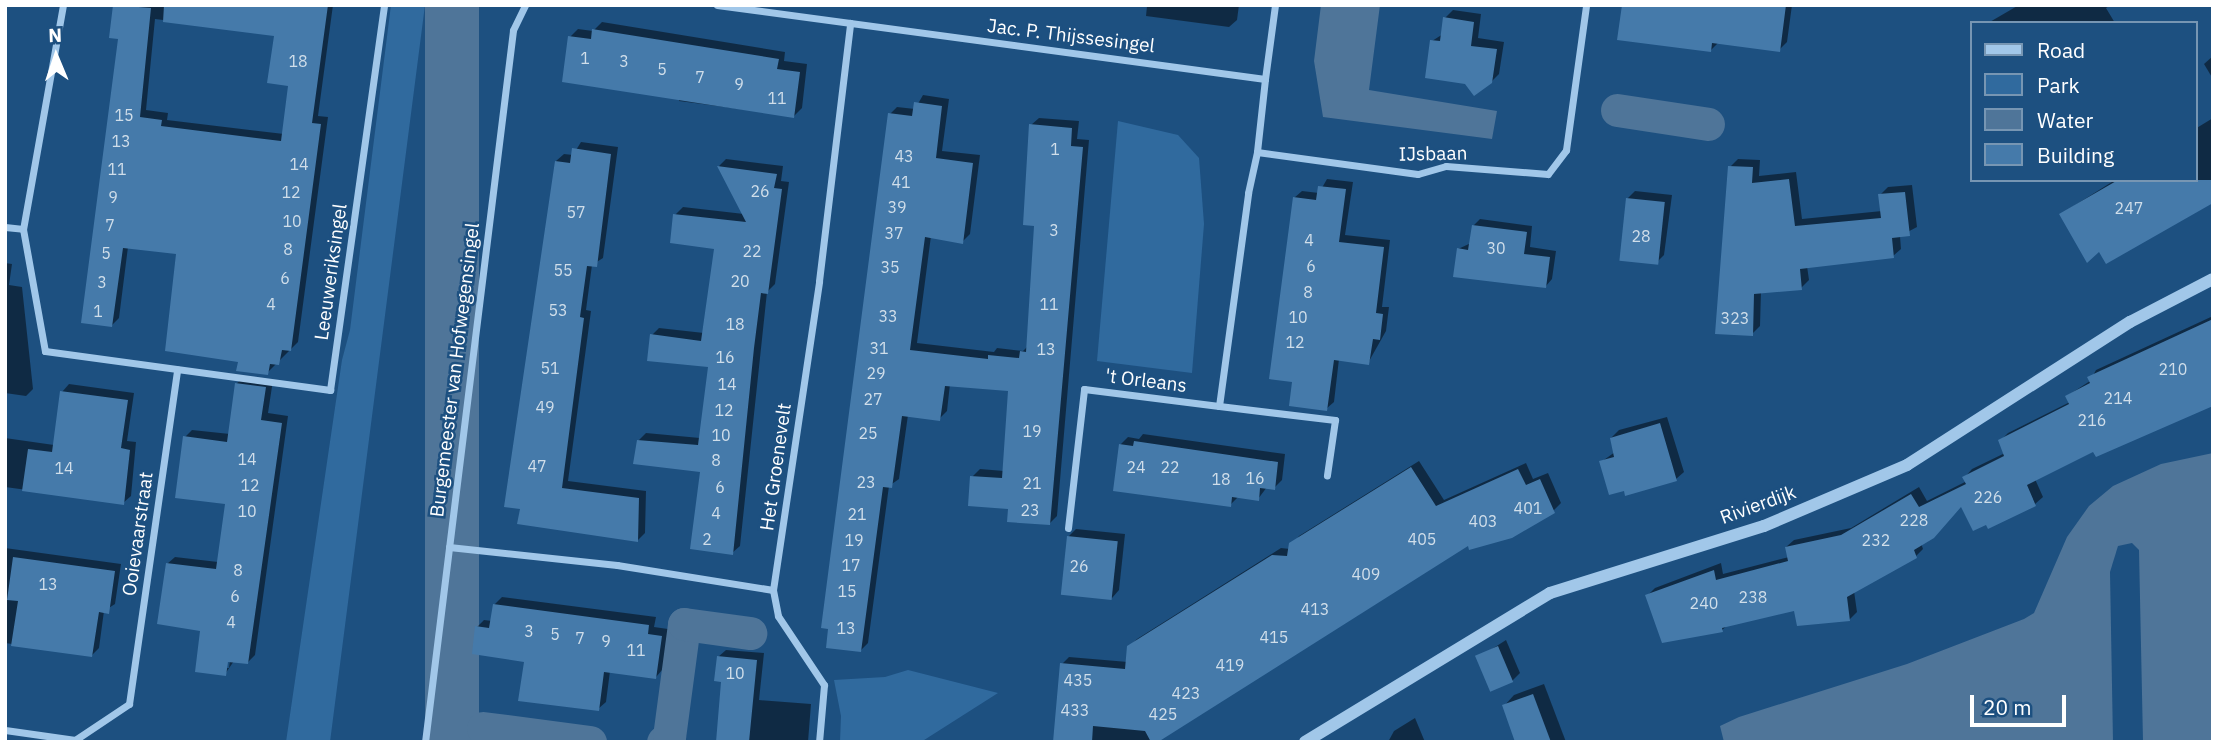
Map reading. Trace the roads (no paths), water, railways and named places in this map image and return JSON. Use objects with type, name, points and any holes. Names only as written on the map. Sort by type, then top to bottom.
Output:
[{"type":"street","points":[[63,5],[23,229],[45,351],[177,369]]},
{"type":"street","name":"Leeuweriksingel","points":[[177,369],[330,390],[384,5]]},
{"type":"street","name":"Burgemeester van Hofwegensingel","points":[[425,742],[513,30],[525,5]]},
{"type":"street","name":"Jac. P. Thijssesingel","points":[[717,5],[1265,79]]},
{"type":"street","points":[[1219,406],[1248,193],[1257,152],[1275,5]]},
{"type":"street","name":"IJsbaan","points":[[1257,152],[1418,174],[1446,166],[1548,174],[1566,150],[1586,5]]},
{"type":"street","name":"Het Groenevelt","points":[[773,590],[819,281],[850,23]]},
{"type":"street","points":[[5,227],[23,229]]},
{"type":"street","name":"Rivierdijk","points":[[1305,742],[1550,593],[1764,526],[1907,465],[2130,322],[2213,279]]},
{"type":"street","name":"Ooievaarstraat","points":[[74,741],[129,704],[177,369]]},
{"type":"street","name":"'t Orleans","points":[[1068,528],[1084,389],[1335,420],[1327,475]]},
{"type":"street","points":[[449,547],[617,565],[773,590],[778,616],[824,685],[819,742]]},
{"type":"street","points":[[5,730],[74,741]]},
{"type":"water","points":[[425,5],[479,5],[479,742],[425,742]]},
{"type":"water","points":[[1321,5],[1380,5],[1369,90],[1497,111],[1492,139],[1323,117],[1314,61]]},
{"type":"water","points":[[2213,453],[2213,742],[1724,742],[1720,726],[1739,717],[1907,664],[2024,619],[2034,613],[2067,537],[2089,506],[2113,486],[2161,464]]},
{"type":"waterway","points":[[1617,110],[1708,124]]},
{"type":"waterway","points":[[663,742],[669,737],[684,624],[750,633]]},
{"type":"waterway","points":[[483,728],[590,742]]}]
